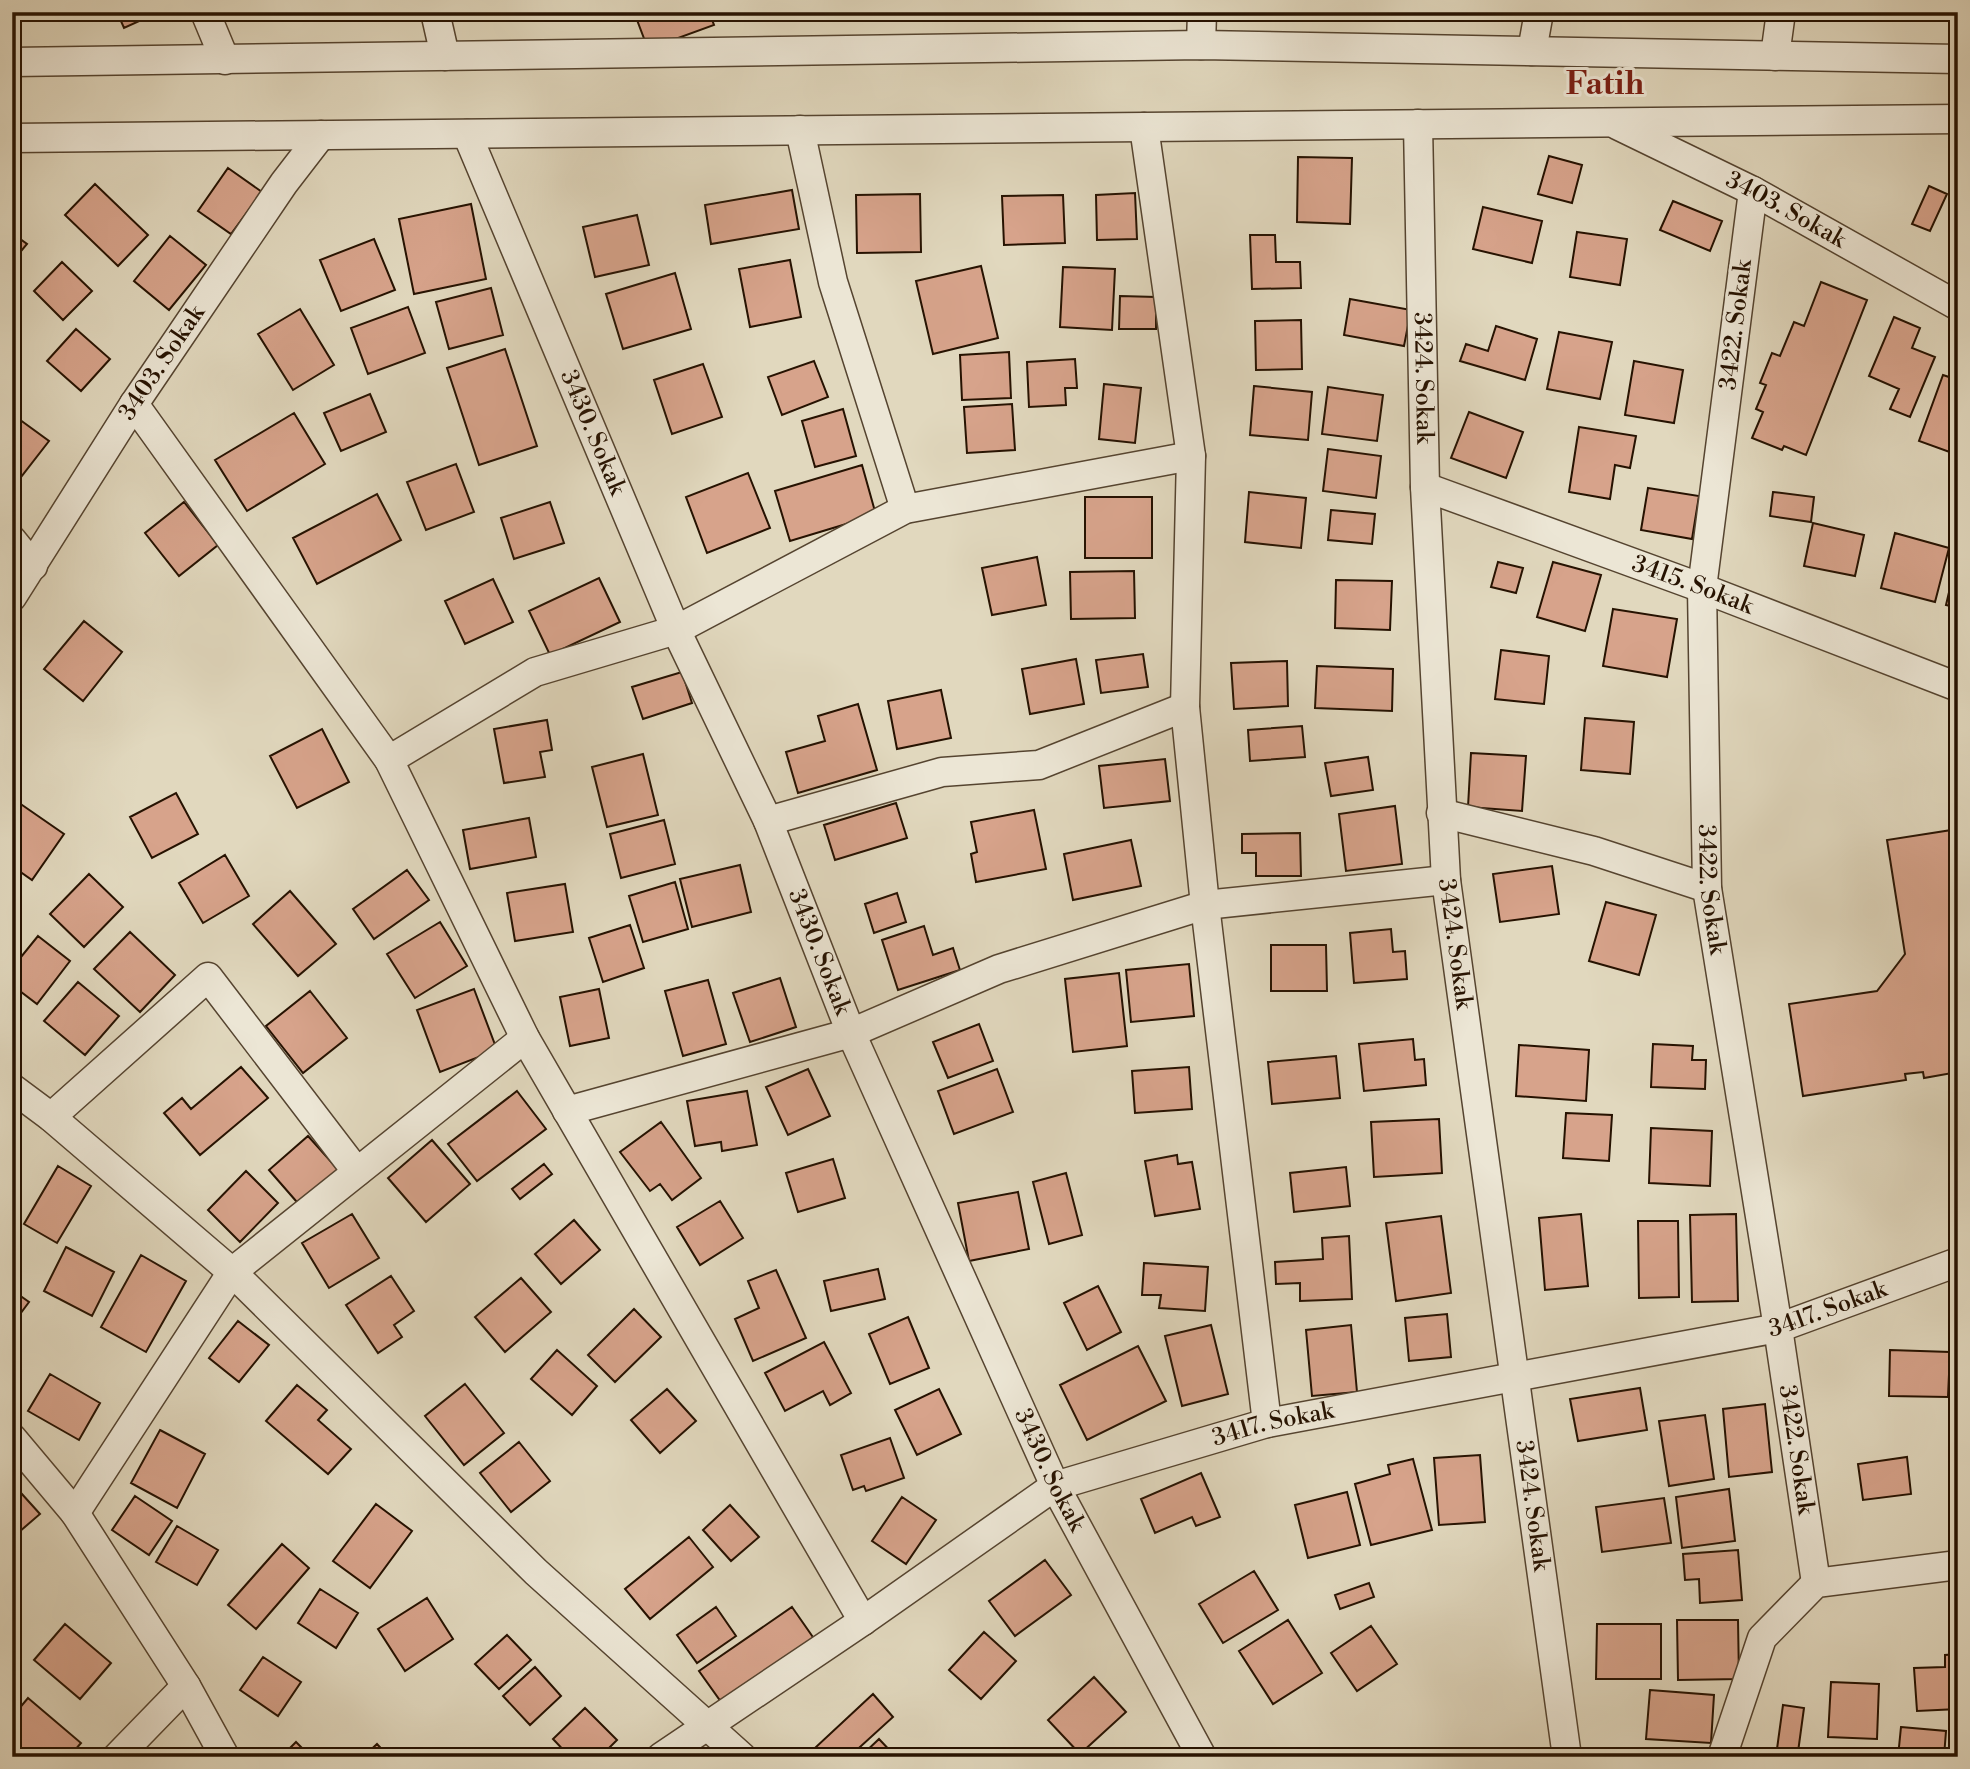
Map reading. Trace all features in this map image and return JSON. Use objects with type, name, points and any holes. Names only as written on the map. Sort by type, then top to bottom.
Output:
[{"type":"street","points":[[205,12],[226,60]]},
{"type":"street","points":[[435,12],[445,56]]},
{"type":"street","points":[[1201,45],[1202,12]]},
{"type":"street","points":[[1532,51],[1539,12]]},
{"type":"street","points":[[1775,56],[1781,12]]},
{"type":"street","points":[[12,62],[1201,45],[1958,59]]},
{"type":"street","points":[[12,138],[1958,119]]},
{"type":"street","name":"3403. Sokak","points":[[1611,122],[1753,191],[1958,306]]},
{"type":"street","name":"3424. Sokak","points":[[1418,124],[1425,487],[1446,880],[1567,1757]]},
{"type":"street","points":[[1144,127],[1191,456],[1185,707],[1205,905],[1267,1423]]},
{"type":"street","points":[[800,131],[833,282],[905,509]]},
{"type":"street","name":"3430. Sokak","points":[[467,134],[676,630],[768,821],[851,1033],[1055,1486],[1202,1757]]},
{"type":"street","name":"3403. Sokak","points":[[12,597],[134,404],[284,183],[321,135]]},
{"type":"street","name":"3422. Sokak","points":[[1753,191],[1702,588],[1707,888],[1779,1328],[1816,1583]]},
{"type":"street","points":[[134,404],[389,760],[525,1038],[863,1621]]},
{"type":"street","points":[[389,760],[535,673],[676,630],[905,509],[1191,456]]},
{"type":"street","name":"3415. Sokak","points":[[1425,487],[1702,588],[1958,687]]},
{"type":"street","points":[[12,540],[33,566]]},
{"type":"street","points":[[768,821],[942,772],[1038,765],[1185,707]]},
{"type":"street","points":[[1441,813],[1594,851],[1707,888]]},
{"type":"street","points":[[567,1111],[851,1033],[999,969],[1205,905],[1446,880]]},
{"type":"street","points":[[51,1117],[208,977],[357,1172]]},
{"type":"street","points":[[75,1513],[232,1272],[525,1038]]},
{"type":"street","points":[[12,1088],[51,1117],[232,1272],[537,1572],[742,1757]]},
{"type":"street","name":"3417. Sokak","points":[[661,1757],[863,1621],[1055,1486],[1267,1423],[1779,1328],[1958,1262]]},
{"type":"street","points":[[12,1438],[75,1513],[186,1686],[225,1757]]},
{"type":"street","points":[[1722,1757],[1762,1639],[1816,1583],[1958,1565]]},
{"type":"street","points":[[117,1757],[186,1686]]},
{"type":"building","points":[[117,12],[159,12],[124,28]]},
{"type":"building","points":[[634,12],[709,12],[714,25],[648,49]]},
{"type":"building","points":[[1549,156],[1582,165],[1572,203],[1538,194]]},
{"type":"building","points":[[1298,157],[1352,158],[1350,224],[1297,222]]},
{"type":"building","points":[[228,168],[262,192],[231,234],[198,211]]},
{"type":"building","points":[[95,184],[148,235],[118,266],[65,215]]},
{"type":"building","points":[[1929,186],[1947,194],[1930,231],[1912,224]]},
{"type":"building","points":[[792,190],[799,229],[711,244],[705,205]]},
{"type":"building","points":[[1135,193],[1137,239],[1097,240],[1096,195]]},
{"type":"building","points":[[920,194],[921,252],[857,253],[856,195]]},
{"type":"building","points":[[1063,195],[1065,243],[1004,245],[1002,196]]},
{"type":"building","points":[[1673,201],[1722,221],[1710,251],[1660,230]]},
{"type":"building","points":[[471,204],[486,279],[414,294],[399,219]]},
{"type":"building","points":[[1483,207],[1542,221],[1532,263],[1473,249]]},
{"type":"building","points":[[637,215],[649,265],[595,277],[583,227]]},
{"type":"building","points":[[1577,232],[1627,239],[1620,285],[1570,277]]},
{"type":"building","points":[[12,233],[27,244],[12,262]]},
{"type":"building","points":[[1250,235],[1275,235],[1276,262],[1300,262],[1301,288],[1252,289]]},
{"type":"building","points":[[170,236],[206,265],[169,310],[134,281]]},
{"type":"building","points":[[374,239],[395,290],[341,311],[320,260]]},
{"type":"building","points":[[790,260],[801,317],[750,327],[739,269]]},
{"type":"building","points":[[62,262],[92,291],[63,320],[34,291]]},
{"type":"building","points":[[981,266],[998,338],[933,354],[916,281]]},
{"type":"building","points":[[1063,267],[1115,269],[1112,330],[1060,327]]},
{"type":"building","points":[[675,273],[691,329],[623,349],[606,294]]},
{"type":"building","points":[[1821,282],[1867,300],[1806,455],[1784,446],[1782,450],[1752,438],[1763,412],[1756,409],[1766,385],[1760,383],[1772,353],[1780,356],[1794,322],[1804,326]]},
{"type":"building","points":[[491,288],[503,335],[449,349],[436,302]]},
{"type":"building","points":[[1120,296],[1156,297],[1156,329],[1119,329]]},
{"type":"building","points":[[1350,299],[1411,310],[1404,346],[1344,335]]},
{"type":"building","points":[[408,307],[425,353],[368,374],[351,328]]},
{"type":"building","points":[[300,309],[334,365],[293,390],[258,334]]},
{"type":"building","points":[[1894,317],[1920,328],[1912,348],[1935,357],[1910,417],[1890,409],[1899,389],[1869,376]]},
{"type":"building","points":[[1301,320],[1302,369],[1256,370],[1255,321]]},
{"type":"building","points":[[1496,326],[1537,339],[1525,380],[1460,361],[1466,344],[1488,351]]},
{"type":"building","points":[[76,329],[110,359],[81,391],[47,361]]},
{"type":"building","points":[[1559,332],[1612,342],[1600,399],[1547,389]]},
{"type":"building","points":[[505,349],[537,446],[479,465],[447,368]]},
{"type":"building","points":[[1009,352],[1011,398],[962,400],[960,355]]},
{"type":"building","points":[[1075,359],[1077,388],[1065,388],[1066,405],[1029,407],[1027,362]]},
{"type":"building","points":[[814,361],[828,397],[782,415],[768,377]]},
{"type":"building","points":[[1634,361],[1683,370],[1674,423],[1625,415]]},
{"type":"building","points":[[703,364],[722,417],[672,434],[654,380]]},
{"type":"building","points":[[1943,375],[1958,380],[1958,455],[1919,441]]},
{"type":"building","points":[[1104,384],[1141,388],[1135,443],[1099,439]]},
{"type":"building","points":[[1254,386],[1312,392],[1308,440],[1250,435]]},
{"type":"building","points":[[1328,387],[1383,395],[1377,441],[1322,434]]},
{"type":"building","points":[[370,394],[386,432],[341,451],[324,413]]},
{"type":"building","points":[[1012,404],[1015,450],[967,453],[964,407]]},
{"type":"building","points":[[843,409],[856,456],[815,467],[802,421]]},
{"type":"building","points":[[1469,412],[1523,432],[1506,478],[1451,458]]},
{"type":"building","points":[[294,413],[325,464],[247,511],[215,460]]},
{"type":"building","points":[[12,414],[49,441],[21,477],[12,470]]},
{"type":"building","points":[[1579,427],[1636,436],[1630,468],[1615,465],[1610,499],[1569,492]]},
{"type":"building","points":[[1328,449],[1381,456],[1376,498],[1323,491]]},
{"type":"building","points":[[456,464],[474,512],[426,530],[407,482]]},
{"type":"building","points":[[862,465],[876,515],[790,541],[775,491]]},
{"type":"building","points":[[748,473],[770,528],[707,553],[686,497]]},
{"type":"building","points":[[1648,488],[1699,496],[1692,539],[1641,530]]},
{"type":"building","points":[[1249,492],[1306,498],[1301,548],[1245,542]]},
{"type":"building","points":[[1773,492],[1814,497],[1811,522],[1770,516]]},
{"type":"building","points":[[377,494],[401,540],[317,584],[293,538]]},
{"type":"building","points":[[1085,497],[1152,497],[1152,558],[1085,558]]},
{"type":"building","points":[[184,502],[218,545],[179,576],[145,533]]},
{"type":"building","points":[[550,502],[564,543],[514,559],[501,518]]},
{"type":"building","points":[[1331,510],[1375,514],[1372,544],[1328,540]]},
{"type":"building","points":[[1813,523],[1864,535],[1855,576],[1804,566]]},
{"type":"building","points":[[1895,533],[1949,548],[1935,602],[1881,588]]},
{"type":"building","points":[[1958,554],[1958,608],[1946,605]]},
{"type":"building","points":[[1037,557],[1046,605],[992,615],[982,568]]},
{"type":"building","points":[[1498,562],[1523,568],[1516,593],[1491,587]]},
{"type":"building","points":[[1553,562],[1601,575],[1585,631],[1537,617]]},
{"type":"building","points":[[1134,571],[1135,618],[1071,619],[1070,572]]},
{"type":"building","points":[[599,578],[620,622],[550,655],[529,611]]},
{"type":"building","points":[[493,579],[513,622],[465,644],[445,601]]},
{"type":"building","points":[[1336,580],[1392,581],[1390,630],[1335,628]]},
{"type":"building","points":[[1613,609],[1677,619],[1667,677],[1603,666]]},
{"type":"building","points":[[84,621],[122,652],[83,701],[44,669]]},
{"type":"building","points":[[1501,650],[1549,656],[1544,704],[1495,699]]},
{"type":"building","points":[[1143,654],[1148,687],[1101,693],[1096,660]]},
{"type":"building","points":[[1076,659],[1084,704],[1030,714],[1022,669]]},
{"type":"building","points":[[1287,661],[1288,706],[1234,709],[1231,663]]},
{"type":"building","points":[[1317,666],[1393,669],[1392,711],[1315,708]]},
{"type":"building","points":[[682,672],[692,703],[643,719],[632,687]]},
{"type":"building","points":[[941,690],[951,738],[897,749],[888,701]]},
{"type":"building","points":[[858,704],[877,770],[798,793],[786,752],[825,741],[818,716]]},
{"type":"building","points":[[1585,718],[1634,722],[1630,774],[1581,770]]},
{"type":"building","points":[[547,720],[552,750],[540,752],[545,777],[504,783],[494,729]]},
{"type":"building","points":[[1302,726],[1305,757],[1250,761],[1248,730]]},
{"type":"building","points":[[322,729],[349,782],[297,808],[270,756]]},
{"type":"building","points":[[1471,753],[1526,756],[1522,811],[1468,807]]},
{"type":"building","points":[[643,754],[658,815],[607,827],[592,767]]},
{"type":"building","points":[[1368,757],[1373,790],[1331,796],[1325,763]]},
{"type":"building","points":[[1165,759],[1170,801],[1104,808],[1099,766]]},
{"type":"building","points":[[176,793],[198,834],[152,858],[130,817]]},
{"type":"building","points":[[12,798],[64,834],[32,880],[12,866]]},
{"type":"building","points":[[896,803],[907,838],[835,860],[824,825]]},
{"type":"building","points":[[1395,806],[1402,864],[1346,871],[1339,814]]},
{"type":"building","points":[[1034,810],[1046,869],[976,882],[971,854],[977,852],[971,822]]},
{"type":"building","points":[[529,818],[536,857],[470,869],[463,830]]},
{"type":"building","points":[[664,820],[675,864],[621,878],[610,834]]},
{"type":"building","points":[[1958,829],[1958,1072],[1924,1078],[1923,1072],[1905,1074],[1906,1080],[1803,1096],[1789,1004],[1877,991],[1905,954],[1887,840]]},
{"type":"building","points":[[1300,833],[1301,876],[1256,876],[1256,853],[1242,853],[1242,834]]},
{"type":"building","points":[[1131,840],[1141,886],[1073,900],[1064,854]]},
{"type":"building","points":[[225,855],[249,896],[203,923],[179,883]]},
{"type":"building","points":[[740,865],[751,912],[692,927],[680,879]]},
{"type":"building","points":[[1552,866],[1559,914],[1500,922],[1493,874]]},
{"type":"building","points":[[407,870],[429,900],[374,939],[353,909]]},
{"type":"building","points":[[89,874],[123,907],[84,947],[50,914]]},
{"type":"building","points":[[675,882],[688,929],[643,942],[629,896]]},
{"type":"building","points":[[565,884],[573,932],[515,941],[507,893]]},
{"type":"building","points":[[290,891],[336,944],[298,976],[253,924]]},
{"type":"building","points":[[897,893],[906,922],[874,933],[865,904]]},
{"type":"building","points":[[1606,902],[1656,915],[1639,975],[1589,961]]},
{"type":"building","points":[[440,922],[467,966],[415,998],[387,954]]},
{"type":"building","points":[[630,925],[644,968],[603,982],[589,938]]},
{"type":"building","points":[[924,926],[933,955],[953,948],[960,970],[898,990],[882,940]]},
{"type":"building","points":[[1391,929],[1393,952],[1405,951],[1407,979],[1354,983],[1350,933]]},
{"type":"building","points":[[130,932],[175,975],[140,1012],[94,969]]},
{"type":"building","points":[[38,936],[70,961],[37,1004],[12,985],[12,968]]},
{"type":"building","points":[[1271,945],[1326,945],[1327,991],[1271,991]]},
{"type":"building","points":[[1189,964],[1194,1016],[1131,1022],[1126,970]]},
{"type":"building","points":[[1119,973],[1127,1046],[1073,1052],[1065,979]]},
{"type":"building","points":[[780,978],[796,1027],[750,1042],[733,993]]},
{"type":"building","points":[[708,980],[726,1044],[683,1056],[665,991]]},
{"type":"building","points":[[78,982],[119,1016],[85,1055],[44,1021]]},
{"type":"building","points":[[474,989],[497,1050],[440,1072],[417,1010]]},
{"type":"building","points":[[599,989],[609,1038],[570,1046],[560,997]]},
{"type":"building","points":[[310,991],[347,1038],[303,1073],[266,1026]]},
{"type":"building","points":[[979,1024],[993,1061],[948,1078],[933,1042]]},
{"type":"building","points":[[1413,1039],[1415,1060],[1424,1059],[1426,1085],[1364,1091],[1359,1044]]},
{"type":"building","points":[[1653,1044],[1693,1046],[1692,1060],[1706,1060],[1705,1089],[1651,1087]]},
{"type":"building","points":[[1519,1045],[1589,1050],[1586,1101],[1516,1096]]},
{"type":"building","points":[[1336,1056],[1340,1098],[1272,1104],[1268,1062]]},
{"type":"building","points":[[241,1067],[268,1098],[200,1155],[164,1113],[182,1098],[191,1109]]},
{"type":"building","points":[[1189,1067],[1192,1109],[1135,1113],[1132,1071]]},
{"type":"building","points":[[808,1069],[830,1116],[788,1135],[766,1087]]},
{"type":"building","points":[[997,1069],[1013,1112],[954,1134],[938,1091]]},
{"type":"building","points":[[517,1091],[546,1129],[477,1181],[448,1144]]},
{"type":"building","points":[[747,1091],[757,1145],[722,1151],[721,1142],[695,1146],[687,1101]]},
{"type":"building","points":[[1566,1113],[1612,1115],[1609,1161],[1563,1158]]},
{"type":"building","points":[[1439,1119],[1442,1173],[1374,1177],[1371,1122]]},
{"type":"building","points":[[661,1122],[701,1178],[672,1200],[660,1184],[650,1191],[620,1152]]},
{"type":"building","points":[[1651,1128],[1712,1131],[1710,1186],[1649,1183]]},
{"type":"building","points":[[308,1136],[343,1175],[303,1209],[269,1170]]},
{"type":"building","points":[[432,1140],[470,1184],[426,1222],[388,1178]]},
{"type":"building","points":[[1177,1155],[1178,1164],[1192,1162],[1200,1209],[1155,1216],[1145,1161]]},
{"type":"building","points":[[833,1159],[845,1198],[798,1212],[786,1173]]},
{"type":"building","points":[[544,1164],[552,1174],[520,1199],[512,1189]]},
{"type":"building","points":[[58,1166],[91,1186],[57,1243],[24,1224]]},
{"type":"building","points":[[1346,1167],[1350,1206],[1294,1212],[1290,1173]]},
{"type":"building","points":[[246,1171],[278,1203],[240,1242],[208,1210]]},
{"type":"building","points":[[1066,1173],[1082,1235],[1049,1244],[1033,1182]]},
{"type":"building","points":[[1018,1192],[1029,1249],[969,1261],[958,1203]]},
{"type":"building","points":[[720,1201],[743,1238],[700,1265],[677,1227]]},
{"type":"building","points":[[352,1214],[379,1258],[329,1288],[302,1243]]},
{"type":"building","points":[[1581,1214],[1588,1286],[1545,1290],[1539,1218]]},
{"type":"building","points":[[1736,1214],[1738,1301],[1692,1302],[1690,1215]]},
{"type":"building","points":[[1441,1216],[1451,1293],[1396,1301],[1386,1223]]},
{"type":"building","points":[[574,1220],[600,1250],[561,1284],[535,1254]]},
{"type":"building","points":[[1638,1221],[1678,1221],[1679,1297],[1639,1298]]},
{"type":"building","points":[[1349,1236],[1352,1299],[1300,1301],[1300,1283],[1276,1284],[1275,1262],[1323,1259],[1322,1238]]},
{"type":"building","points":[[66,1247],[114,1272],[92,1316],[44,1291]]},
{"type":"building","points":[[141,1255],[186,1281],[146,1352],[101,1327]]},
{"type":"building","points":[[1144,1263],[1208,1267],[1205,1311],[1159,1308],[1161,1295],[1142,1295]]},
{"type":"building","points":[[878,1269],[885,1299],[831,1311],[824,1281]]},
{"type":"building","points":[[776,1270],[806,1338],[753,1361],[735,1319],[759,1308],[748,1281]]},
{"type":"building","points":[[391,1276],[414,1311],[394,1325],[402,1337],[378,1353],[346,1305]]},
{"type":"building","points":[[521,1278],[551,1312],[505,1352],[475,1317]]},
{"type":"building","points":[[1098,1286],[1121,1332],[1087,1350],[1064,1303]]},
{"type":"building","points":[[12,1290],[29,1302],[12,1325]]},
{"type":"building","points":[[634,1309],[661,1337],[615,1382],[588,1355]]},
{"type":"building","points":[[1447,1314],[1451,1357],[1409,1361],[1405,1318]]},
{"type":"building","points":[[908,1317],[929,1368],[890,1384],[869,1334]]},
{"type":"building","points":[[238,1321],[269,1345],[239,1382],[209,1358]]},
{"type":"building","points":[[1211,1325],[1228,1394],[1182,1406],[1165,1336]]},
{"type":"building","points":[[1351,1325],[1357,1392],[1312,1396],[1306,1330]]},
{"type":"building","points":[[824,1342],[851,1393],[830,1405],[823,1391],[785,1411],[765,1373]]},
{"type":"building","points":[[1138,1346],[1166,1401],[1087,1440],[1060,1385]]},
{"type":"building","points":[[557,1350],[597,1386],[572,1415],[531,1379]]},
{"type":"building","points":[[1890,1350],[1950,1352],[1948,1397],[1889,1396]]},
{"type":"building","points":[[50,1374],[100,1403],[79,1440],[28,1411]]},
{"type":"building","points":[[465,1384],[504,1433],[464,1465],[425,1416]]},
{"type":"building","points":[[297,1385],[327,1410],[318,1420],[351,1449],[328,1474],[266,1421]]},
{"type":"building","points":[[1640,1388],[1647,1430],[1578,1441],[1570,1399]]},
{"type":"building","points":[[667,1389],[696,1421],[660,1453],[631,1420]]},
{"type":"building","points":[[939,1389],[961,1434],[917,1455],[895,1410]]},
{"type":"building","points":[[1765,1404],[1772,1472],[1729,1477],[1723,1409]]},
{"type":"building","points":[[1705,1415],[1714,1479],[1669,1486],[1659,1421]]},
{"type":"building","points":[[160,1430],[205,1454],[177,1508],[131,1483]]},
{"type":"building","points":[[890,1438],[904,1478],[866,1491],[864,1486],[853,1490],[841,1455]]},
{"type":"building","points":[[519,1442],[550,1481],[511,1512],[480,1473]]},
{"type":"building","points":[[1480,1455],[1485,1522],[1439,1525],[1434,1458]]},
{"type":"building","points":[[1907,1457],[1911,1494],[1863,1500],[1858,1464]]},
{"type":"building","points":[[1413,1459],[1432,1530],[1371,1545],[1355,1484],[1390,1474],[1388,1465]]},
{"type":"building","points":[[1201,1473],[1220,1517],[1196,1526],[1192,1517],[1155,1533],[1141,1499]]},
{"type":"building","points":[[12,1483],[40,1514],[12,1538]]},
{"type":"building","points":[[1729,1489],[1735,1541],[1682,1548],[1676,1497]]},
{"type":"building","points":[[1347,1492],[1360,1545],[1308,1558],[1295,1505]]},
{"type":"building","points":[[135,1496],[172,1521],[149,1555],[112,1530]]},
{"type":"building","points":[[902,1497],[936,1520],[906,1564],[872,1541]]},
{"type":"building","points":[[1664,1498],[1671,1543],[1602,1552],[1596,1507]]},
{"type":"building","points":[[376,1504],[412,1531],[370,1588],[333,1561]]},
{"type":"building","points":[[730,1505],[759,1537],[731,1561],[703,1530]]},
{"type":"building","points":[[177,1526],[218,1550],[197,1585],[156,1562]]},
{"type":"building","points":[[689,1537],[713,1567],[650,1619],[625,1589]]},
{"type":"building","points":[[282,1544],[309,1568],[256,1629],[228,1605]]},
{"type":"building","points":[[1738,1550],[1742,1600],[1700,1603],[1699,1579],[1685,1580],[1683,1554]]},
{"type":"building","points":[[1045,1560],[1071,1595],[1015,1636],[989,1601]]},
{"type":"building","points":[[1254,1571],[1278,1610],[1223,1643],[1199,1604]]},
{"type":"building","points":[[1369,1583],[1374,1597],[1340,1609],[1335,1595]]},
{"type":"building","points":[[320,1589],[358,1613],[336,1648],[298,1623]]},
{"type":"building","points":[[427,1598],[453,1639],[405,1671],[378,1629]]},
{"type":"building","points":[[716,1607],[736,1636],[697,1663],[677,1635]]},
{"type":"building","points":[[792,1607],[817,1643],[724,1706],[699,1671]]},
{"type":"building","points":[[1288,1620],[1322,1673],[1273,1704],[1239,1651]]},
{"type":"building","points":[[1677,1620],[1738,1620],[1739,1679],[1678,1680]]},
{"type":"building","points":[[65,1624],[111,1663],[80,1699],[34,1660]]},
{"type":"building","points":[[1597,1624],[1661,1624],[1661,1679],[1596,1679]]},
{"type":"building","points":[[1371,1626],[1397,1664],[1357,1691],[1331,1653]]},
{"type":"building","points":[[984,1632],[1016,1661],[981,1699],[949,1670]]},
{"type":"building","points":[[507,1635],[531,1660],[499,1689],[475,1664]]},
{"type":"building","points":[[1958,1654],[1958,1709],[1917,1711],[1914,1668],[1945,1667],[1945,1655]]},
{"type":"building","points":[[263,1657],[301,1682],[278,1716],[240,1690]]},
{"type":"building","points":[[535,1667],[561,1696],[530,1725],[503,1696]]},
{"type":"building","points":[[1094,1677],[1126,1712],[1080,1754],[1048,1720]]},
{"type":"building","points":[[1831,1682],[1879,1684],[1877,1739],[1828,1737]]},
{"type":"building","points":[[1650,1690],[1714,1695],[1711,1743],[1646,1739]]},
{"type":"building","points":[[873,1694],[893,1717],[849,1757],[825,1757],[816,1747]]},
{"type":"building","points":[[28,1698],[81,1743],[69,1757],[17,1757],[12,1753],[12,1717]]},
{"type":"building","points":[[1783,1705],[1804,1708],[1798,1752],[1777,1749]]},
{"type":"building","points":[[585,1708],[617,1740],[600,1757],[570,1757],[553,1739]]},
{"type":"building","points":[[1901,1727],[1946,1731],[1944,1757],[1898,1757]]},
{"type":"building","points":[[879,1739],[896,1757],[860,1757]]},
{"type":"building","points":[[296,1742],[311,1757],[281,1757]]},
{"type":"building","points":[[377,1744],[389,1757],[363,1757]]},
{"type":"district","name":"Fatih","points":[[1605,84]]}]
